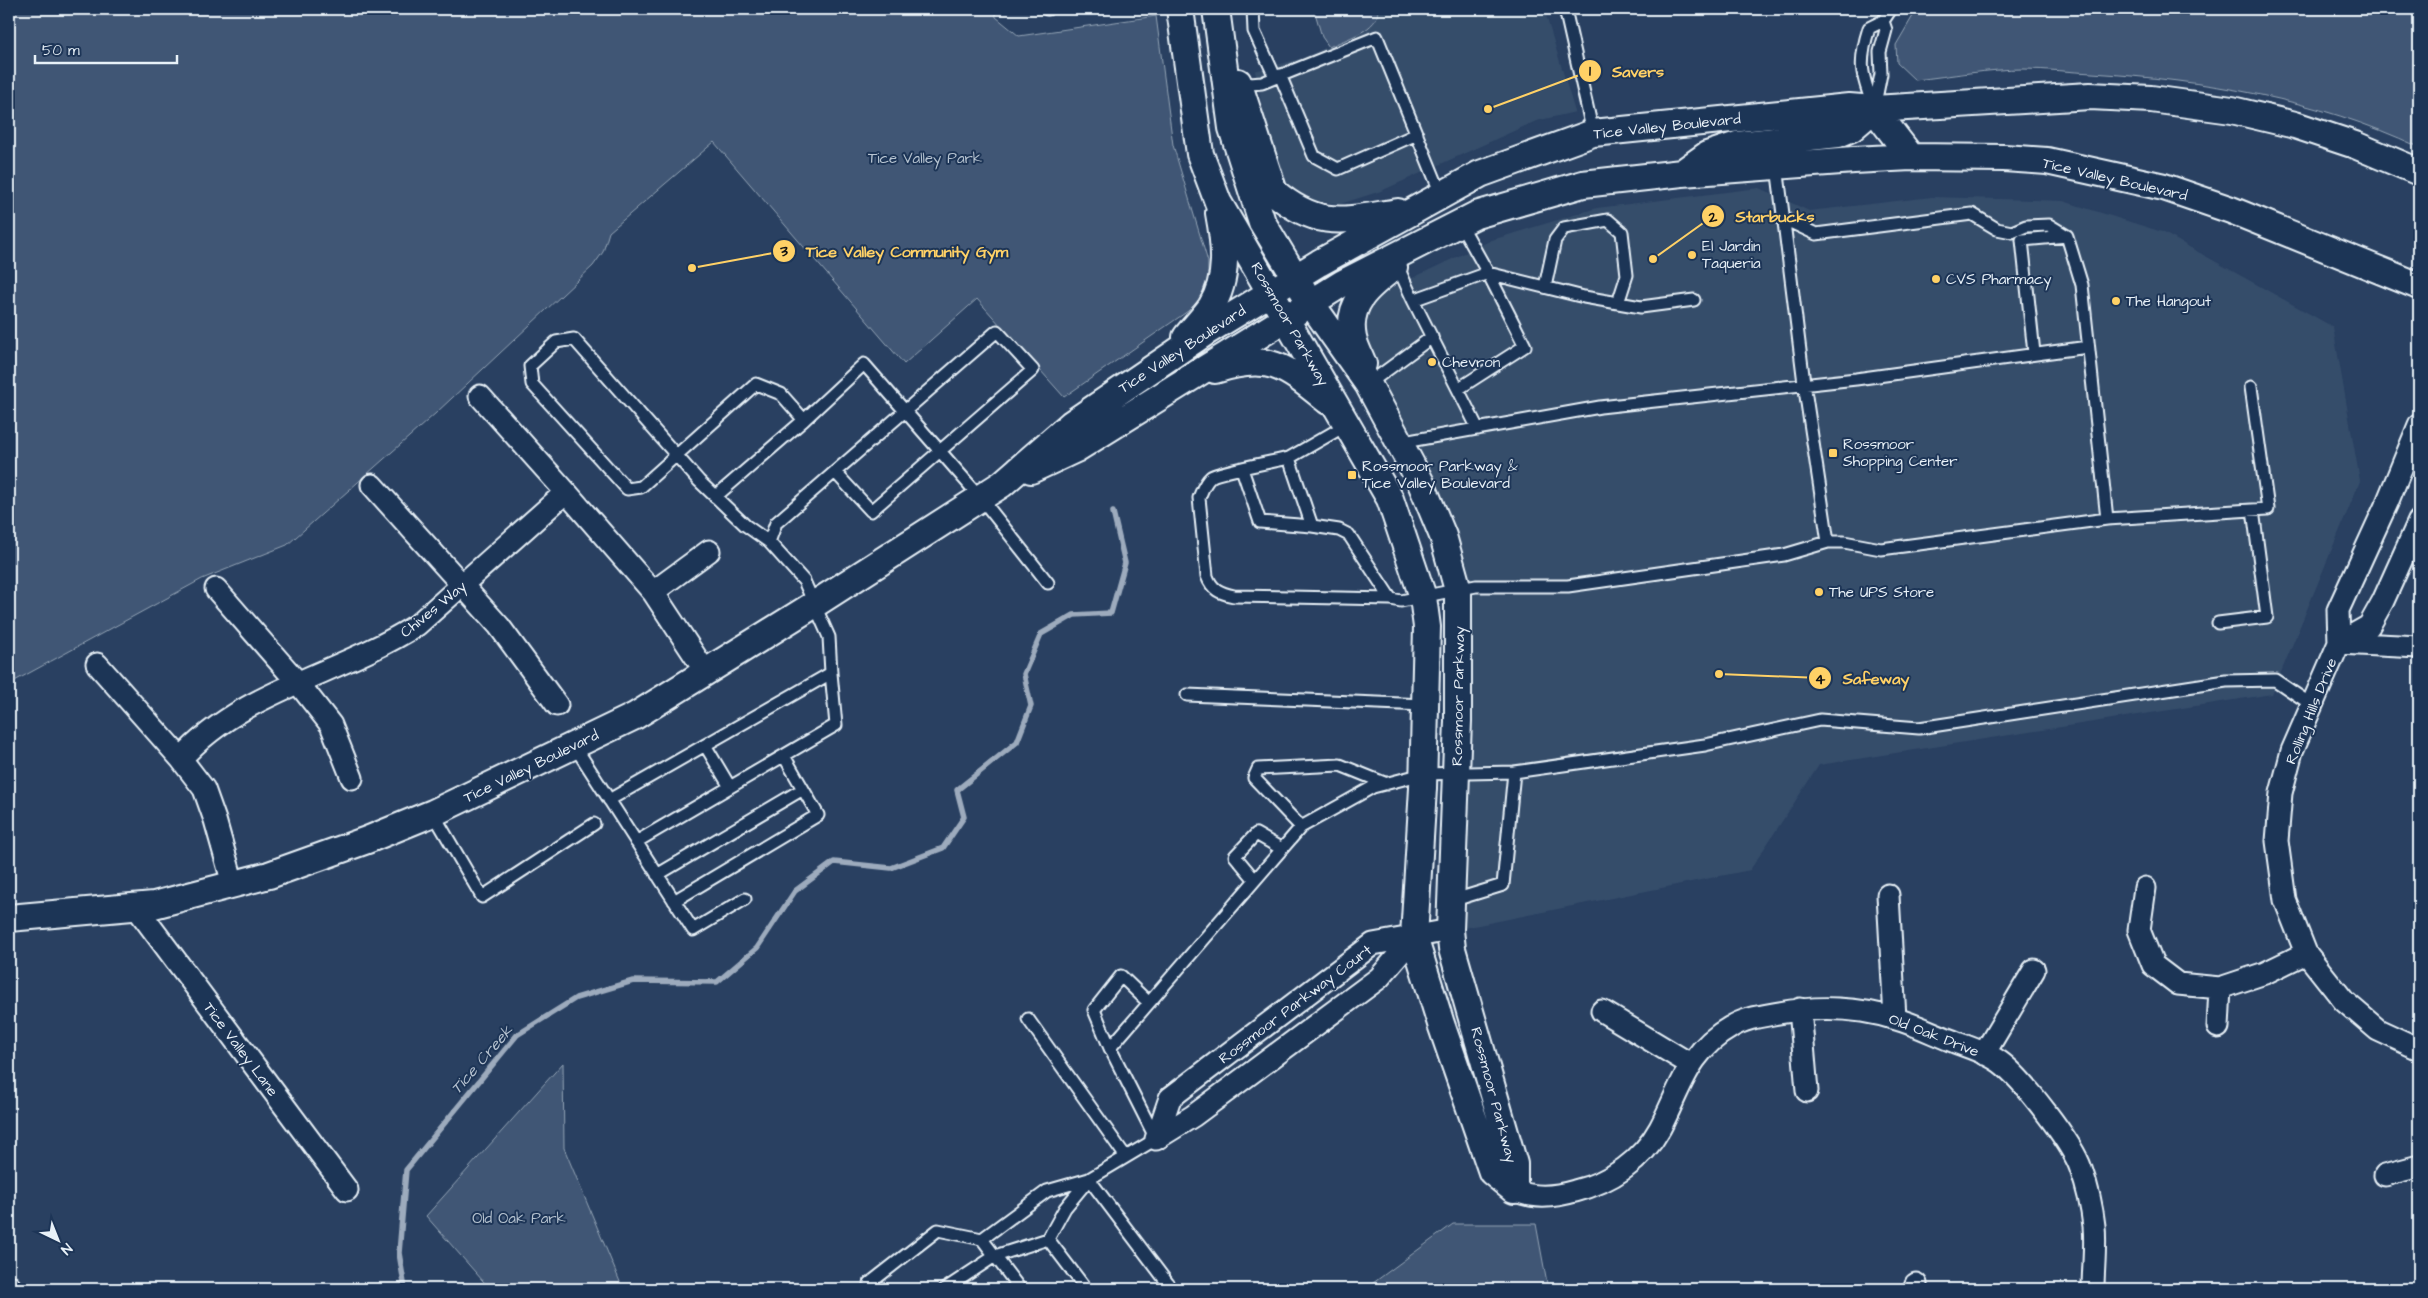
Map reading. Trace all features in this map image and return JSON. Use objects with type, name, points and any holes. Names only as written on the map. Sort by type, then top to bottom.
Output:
[{"type":"street","name":"Rossmoor Parkway","points":[[1180,9],[1200,154],[1218,202],[1272,292],[1390,499],[1423,597],[1427,626],[1425,705],[1414,937],[1441,1024],[1492,1172],[1514,1190]]},
{"type":"street","points":[[1216,9],[1233,85],[1274,192],[1309,216],[1327,221],[1414,210]]},
{"type":"street","name":"Rossmoor Parkway","points":[[1233,85],[1232,128],[1262,222],[1310,302],[1368,384],[1421,483],[1439,527],[1458,590],[1457,773],[1450,930],[1452,950],[1514,1164],[1514,1190]]},
{"type":"street","name":"Tice Valley Boulevard","points":[[9,918],[136,907],[168,902],[278,872],[433,813],[635,716],[815,604],[991,490],[1071,424],[1272,292],[1480,174],[1593,132],[1849,107],[1874,109],[2090,96],[2159,100],[2232,110],[2295,125],[2355,145],[2419,172]]},
{"type":"street","points":[[1682,173],[1707,155],[1737,145],[1838,134],[1852,128],[1874,109],[1911,157]]},
{"type":"street","name":"Tice Valley Boulevard","points":[[991,490],[1076,449],[1343,283],[1476,215],[1583,184],[1682,173],[1911,157],[2004,158],[2048,161],[2164,187],[2231,210],[2419,286]]},
{"type":"street","points":[[1169,358],[1210,308],[1220,291],[1225,273],[1223,236],[1218,202]]},
{"type":"street","points":[[1368,384],[1353,338],[1353,308],[1374,282],[1427,240]]},
{"type":"street","points":[[2384,272],[2419,306]]},
{"type":"street","points":[[1179,384],[1230,365],[1261,362],[1276,364],[1295,374],[1344,418]]},
{"type":"street","points":[[480,396],[653,592],[705,671]]},
{"type":"street","name":"Rolling Hills Drive","points":[[2419,425],[2387,503],[2338,610],[2340,643],[2292,751],[2283,784],[2277,841],[2285,900],[2306,953],[2344,1001],[2378,1030],[2419,1049]]},
{"type":"street","points":[[372,485],[499,626],[557,704]]},
{"type":"street","name":"Chives Way","points":[[181,759],[198,740],[236,712],[392,641],[417,625],[566,492]]},
{"type":"street","name":"Rolling Hills Drive","points":[[2340,643],[2369,626],[2396,574],[2419,521]]},
{"type":"street","points":[[653,592],[709,551]]},
{"type":"street","points":[[216,589],[299,684],[331,726],[352,778]]},
{"type":"street","points":[[2340,643],[2419,647]]},
{"type":"street","points":[[97,664],[181,759],[204,789],[233,884]]},
{"type":"street","points":[[2146,888],[2139,930],[2153,965],[2178,984],[2220,988],[2265,973],[2306,953]]},
{"type":"street","points":[[1888,896],[1895,1018]]},
{"type":"street","name":"Tice Valley Lane","points":[[136,907],[347,1190]]},
{"type":"street","points":[[1414,937],[1450,930]]},
{"type":"street","name":"Rossmoor Parkway Court","points":[[1156,1139],[1170,1098],[1373,944],[1414,937]]},
{"type":"street","name":"Rossmoor Parkway Court","points":[[1156,1139],[1193,1116],[1379,978],[1414,937]]},
{"type":"street","points":[[1984,1054],[2034,970]]},
{"type":"street","points":[[2218,1027],[2220,988]]},
{"type":"street","points":[[1800,1009],[1807,1091]]},
{"type":"street","name":"Old Oak Drive","points":[[1514,1190],[1528,1197],[1565,1194],[1594,1187],[1618,1174],[1639,1156],[1651,1142],[1690,1064],[1706,1046],[1731,1026],[1757,1017],[1800,1009],[1862,1012],[1895,1018],[1984,1054],[2001,1063],[2029,1093],[2056,1126],[2081,1168],[2094,1226],[2092,1289]]},
{"type":"street","points":[[1602,1011],[1690,1064]]},
{"type":"street","points":[[2385,1175],[2419,1166]]},
{"type":"lane","points":[[1253,9],[1254,31],[1278,76],[1314,156],[1338,169],[1417,134]]},
{"type":"lane","points":[[1565,9],[1593,132]]},
{"type":"lane","points":[[1874,109],[1862,76],[1862,54],[1869,28],[1883,21],[1891,9]]},
{"type":"lane","points":[[1874,109],[1881,74],[1880,52],[1886,30],[1883,21]]},
{"type":"lane","points":[[1233,85],[1262,83],[1377,37],[1442,194]]},
{"type":"lane","points":[[1777,166],[1804,383],[1828,542]]},
{"type":"lane","points":[[1784,219],[1816,234],[1972,214],[1997,229],[2012,232],[2026,226],[2049,225],[2067,236],[2082,285],[2107,519]]},
{"type":"lane","points":[[1545,287],[1555,240],[1564,228],[1608,220],[1622,232],[1628,275],[1618,303]]},
{"type":"lane","points":[[1458,389],[1524,346],[1488,273],[1460,223]]},
{"type":"lane","points":[[2034,353],[2022,240],[2067,236]]},
{"type":"lane","points":[[1397,265],[1478,429]]},
{"type":"lane","points":[[1413,300],[1488,273],[1641,307],[1694,300]]},
{"type":"lane","points":[[769,542],[776,523],[997,331],[1032,370],[871,511],[835,472]]},
{"type":"lane","points":[[1368,384],[1432,337]]},
{"type":"lane","points":[[636,842],[836,726],[829,637],[804,581],[769,542],[746,525],[715,497],[675,454],[574,340],[556,342],[530,366],[532,384],[627,489],[642,487],[675,454],[756,384],[781,394],[804,420]]},
{"type":"lane","points":[[1398,443],[1600,406],[1856,378],[2088,347]]},
{"type":"lane","points":[[715,497],[804,420],[864,364],[939,450],[991,490],[1048,583]]},
{"type":"lane","points":[[1344,418],[1289,458],[1212,476],[1204,486],[1199,498],[1207,576],[1211,587],[1221,593],[1234,596],[1391,599],[1401,601],[1476,586],[1568,586],[1784,555],[1828,542],[1844,542],[1881,549],[2107,519],[2268,509],[2251,387]]},
{"type":"lane","points":[[1289,458],[1312,526]]},
{"type":"lane","points":[[1242,469],[1260,522],[1312,526],[1339,530],[1349,535],[1391,599]]},
{"type":"lane","points":[[2218,623],[2267,617],[2253,510]]},
{"type":"lane","points":[[609,800],[831,673]]},
{"type":"lane","points":[[1110,1048],[1301,827],[1373,787],[1423,774],[1514,772],[1705,745],[1820,720],[1919,728],[2226,681],[2275,680],[2312,705]]},
{"type":"lane","points":[[1187,695],[1425,705]]},
{"type":"lane","points":[[574,745],[693,930],[745,899]]},
{"type":"lane","points":[[705,745],[730,787]]},
{"type":"lane","points":[[674,901],[818,815],[784,756]]},
{"type":"lane","points":[[1301,827],[1254,778],[1258,769],[1340,765],[1387,784]]},
{"type":"lane","points":[[1451,901],[1503,885],[1514,772]]},
{"type":"lane","points":[[657,874],[803,789]]},
{"type":"lane","points":[[433,813],[482,896],[594,824]]},
{"type":"lane","points":[[1255,880],[1236,856],[1256,834],[1282,849]]},
{"type":"lane","points":[[982,1239],[1046,1190],[1089,1179],[1156,1139],[1110,1048],[1094,1010],[1121,976],[1149,1003]]},
{"type":"lane","points":[[1028,1019],[1126,1157]]},
{"type":"lane","points":[[945,1289],[995,1256],[1048,1239],[1064,1208],[1089,1179]]},
{"type":"lane","points":[[1089,1179],[1172,1289]]},
{"type":"lane","points":[[869,1289],[870,1284],[938,1230],[982,1239],[1020,1289]]},
{"type":"lane","points":[[1048,1239],[1086,1289]]},
{"type":"shaded area","points":[[1378,9],[1544,9],[1575,112],[1536,121],[1381,191],[1340,204],[1316,201],[1294,190],[1279,175],[1270,145],[1255,71],[1303,58],[1362,31],[1379,13]]},
{"type":"shaded area","name":"Rossmoor Shopping Center","points":[[1759,188],[1809,211],[1932,197],[2063,201],[2162,232],[2333,327],[2360,481],[2272,694],[1819,765],[1750,870],[1439,933],[1465,594],[1410,440],[1359,327],[1373,297],[1492,240],[1597,208]]},
{"type":"green space","name":"Tice Valley Park","points":[[9,9],[995,9],[996,17],[1019,36],[1156,16],[1173,145],[1208,262],[1208,286],[1202,298],[1188,311],[1064,397],[977,299],[904,364],[714,142],[609,232],[603,252],[593,266],[436,413],[287,545],[202,579],[9,684]]},
{"type":"green space","points":[[1314,9],[1378,9],[1377,16],[1368,28],[1329,47],[1322,37]]},
{"type":"green space","points":[[1917,9],[2419,9],[2419,147],[2380,130],[2300,104],[2218,87],[2176,81],[2134,76],[2024,69],[1983,71],[1915,80],[1897,63],[1896,45]]},
{"type":"green space","name":"Old Oak Park","points":[[563,1063],[564,1148],[623,1289],[490,1289],[426,1216]]},
{"type":"green space","points":[[1453,1224],[1536,1224],[1548,1289],[1365,1289]]},
{"type":"waterway","name":"Tice Creek","points":[[405,1289],[399,1253],[406,1170],[517,1035],[576,998],[633,981],[717,982],[757,948],[795,891],[834,862],[891,868],[943,848],[964,817],[957,790],[1017,742],[1031,706],[1024,674],[1041,634],[1074,615],[1111,613],[1125,563],[1113,512]]},
{"type":"place","name":"Savers","points":[[1488,109]]},
{"type":"place","name":"El Jardin Taqueria","points":[[1692,255]]},
{"type":"place","name":"Starbucks","points":[[1653,259]]},
{"type":"place","name":"Tice Valley Community Gym","points":[[692,268]]},
{"type":"place","name":"CVS Pharmacy","points":[[1936,279]]},
{"type":"place","name":"The Hangout","points":[[2116,301]]},
{"type":"place","name":"Chevron","points":[[1432,362]]},
{"type":"place","name":"Rossmoor Shopping Center","points":[[1833,453]]},
{"type":"place","name":"Rossmoor Parkway & Tice Valley Boulevard","points":[[1352,475]]},
{"type":"place","name":"The UPS Store","points":[[1819,592]]},
{"type":"place","name":"Safeway","points":[[1719,674]]}]
